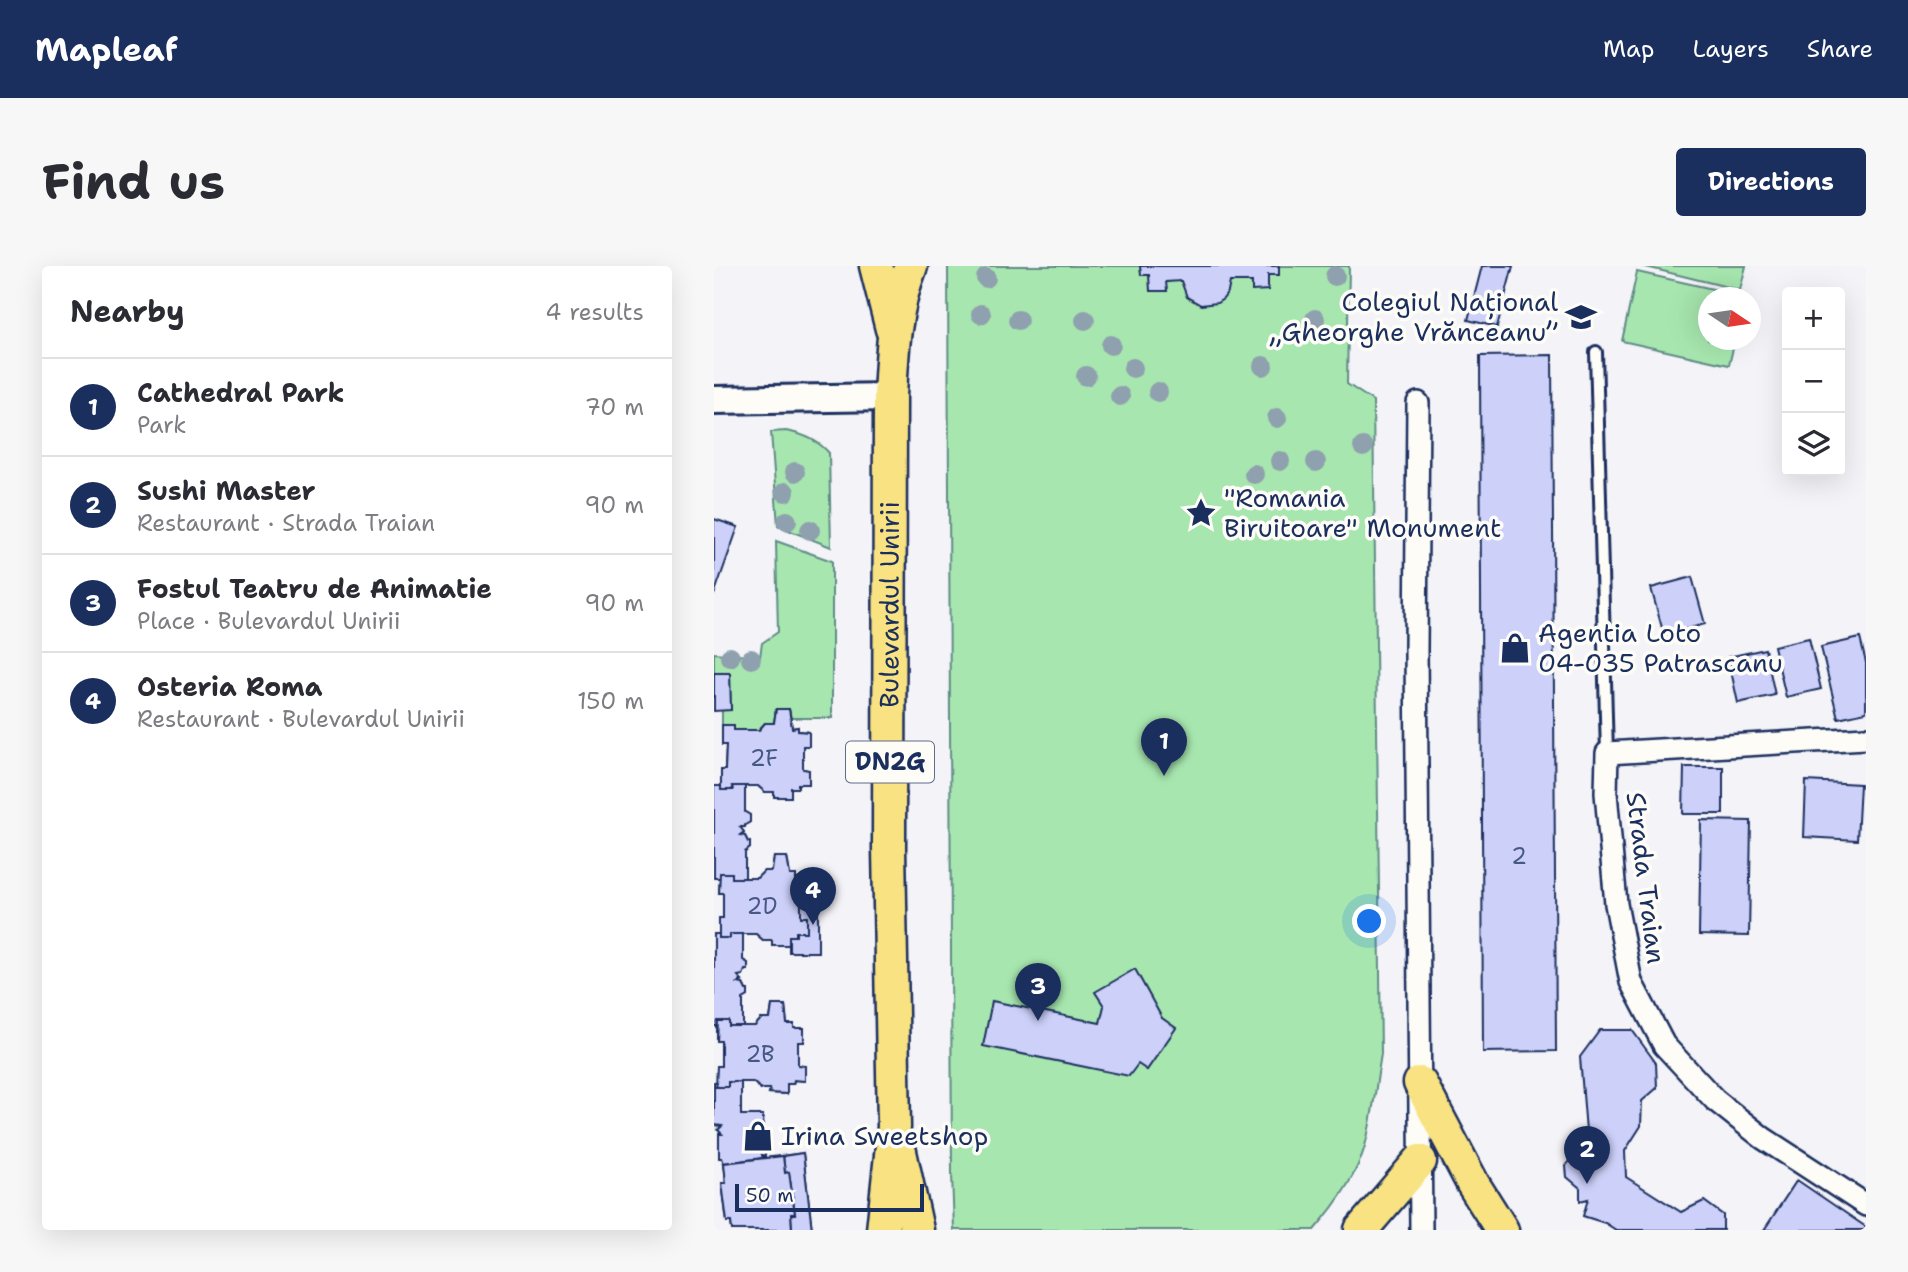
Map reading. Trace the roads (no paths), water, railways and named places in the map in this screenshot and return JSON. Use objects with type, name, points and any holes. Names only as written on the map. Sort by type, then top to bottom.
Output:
[{"type":"main road","name":"Bulevardul Unirii","points":[[876,266],[893,335]]},
{"type":"main road","name":"Bulevardul Unirii","points":[[883,1230],[894,1127],[889,848],[890,397],[893,335],[911,266]]},
{"type":"main road","points":[[1420,1083],[1473,1184],[1502,1230]]},
{"type":"main road","name":"Bulevardul Unirii","points":[[894,1127],[917,1230]]},
{"type":"main road","points":[[1361,1230],[1420,1161]]},
{"type":"street","points":[[714,400],[890,397]]},
{"type":"street","points":[[1418,403],[1416,650],[1421,1230]]},
{"type":"street","points":[[1607,753],[1866,738]]},
{"type":"street","name":"Strada Traian","points":[[1607,753],[1606,793],[1616,904],[1631,982],[1664,1045],[1725,1107],[1763,1138],[1866,1205]]},
{"type":"lane","points":[[1596,352],[1607,753]]},
{"type":"place","name":"Colegiul Național „Gheorghe Vrănceanu”","points":[[1581,317]]},
{"type":"place","name":"\"Romania Biruitoare\" Monument","points":[[1201,513]]},
{"type":"place","name":"Agentia Loto 04-035 Patrascanu","points":[[1515,648]]},
{"type":"place","name":"Cathedral Park","points":[[1164,776]]},
{"type":"place","name":"Osteria Roma","points":[[813,925]]},
{"type":"place","name":"Fostul Teatru de Animatie","points":[[1038,1021]]},
{"type":"place","name":"Irina Sweetshop","points":[[758,1136]]},
{"type":"place","name":"Sushi Master","points":[[1587,1184]]}]
